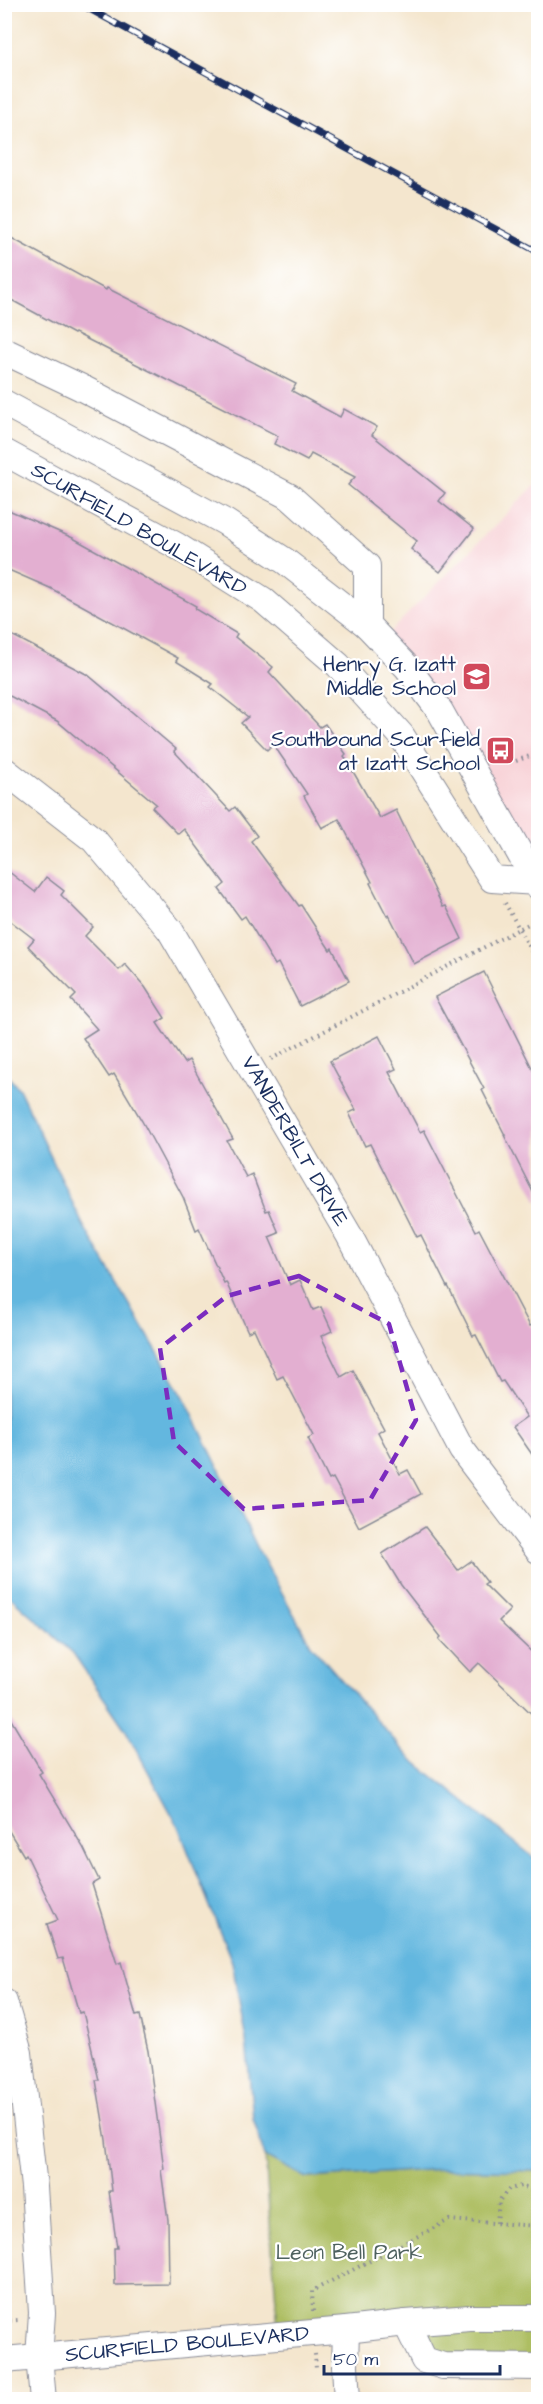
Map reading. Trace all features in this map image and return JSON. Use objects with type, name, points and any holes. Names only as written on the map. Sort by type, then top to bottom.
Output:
[{"type":"street","points":[[4,351],[290,497],[367,566],[367,625]]},
{"type":"street","points":[[4,403],[225,522],[285,561],[367,625],[407,667],[440,711],[538,884]]},
{"type":"street","name":"SCURFIELD BOULEVARD","points":[[4,452],[177,546],[263,600],[338,665],[401,735],[492,879]]},
{"type":"street","name":"VANDERBILT DRIVE","points":[[4,770],[94,840],[170,930],[349,1235],[462,1450],[538,1550]]},
{"type":"street","points":[[492,879],[538,884]]},
{"type":"street","points":[[4,2002],[19,2053],[34,2187],[42,2313],[39,2357],[43,2400]]},
{"type":"street","name":"SCURFIELD BOULEVARD","points":[[4,2360],[406,2323],[470,2318],[538,2318]]},
{"type":"street","points":[[406,2323],[424,2360],[443,2366],[538,2367]]},
{"type":"street","points":[[346,2330],[347,2400]]},
{"type":"path","points":[[516,761],[538,753]]},
{"type":"path","points":[[492,879],[538,963]]},
{"type":"path","points":[[253,1069],[538,919]]},
{"type":"path","points":[[497,2223],[499,2201],[509,2189],[521,2186],[531,2190],[538,2200]]},
{"type":"path","points":[[312,2290],[449,2220],[538,2226]]},
{"type":"highlighted area","points":[[299,1276],[389,1324],[416,1420],[370,1500],[244,1509],[174,1442],[160,1348],[227,1296]]},
{"type":"shaded area","name":"Henry G. Izatt Middle School","points":[[538,482],[538,886],[382,640]]},
{"type":"green space","name":"Leon Bell Park","points":[[265,2156],[307,2178],[442,2169],[538,2171],[538,2367],[443,2366],[405,2323],[279,2342]]},
{"type":"water","points":[[5,1073],[19,1089],[83,1225],[184,1397],[260,1553],[311,1645],[409,1757],[538,1861],[538,2171],[442,2169],[306,2178],[265,2156],[253,2118],[246,2039],[232,1962],[178,1826],[125,1729],[73,1653],[5,1592]]},
{"type":"building","points":[[4,234],[106,290],[107,288],[296,384],[292,391],[340,417],[344,409],[377,427],[372,435],[445,493],[439,501],[474,529],[440,572],[411,549],[417,541],[348,485],[355,477],[311,454],[307,461],[274,444],[278,436],[74,334],[4,296]]},
{"type":"building","points":[[4,508],[73,538],[196,606],[195,609],[237,634],[235,637],[273,667],[269,672],[320,727],[325,724],[346,754],[344,756],[380,818],[396,810],[443,907],[446,906],[462,939],[414,964],[389,915],[387,916],[339,819],[322,828],[304,796],[307,794],[273,744],[267,750],[241,723],[248,717],[210,687],[213,684],[176,661],[178,658],[50,588],[4,568]]},
{"type":"building","points":[[4,631],[88,675],[176,749],[174,751],[230,811],[235,807],[257,836],[251,841],[299,906],[301,905],[330,950],[332,948],[349,981],[300,1006],[278,963],[275,965],[245,916],[241,919],[219,889],[225,884],[184,829],[178,834],[152,807],[156,804],[57,721],[4,693]]},
{"type":"building","points":[[4,868],[35,892],[46,877],[64,891],[61,895],[93,927],[85,936],[119,970],[125,964],[145,987],[165,1018],[157,1023],[184,1063],[189,1060],[233,1139],[227,1141],[246,1177],[252,1174],[266,1211],[269,1210],[279,1233],[269,1237],[290,1285],[300,1280],[313,1310],[321,1307],[332,1331],[321,1336],[341,1377],[353,1370],[384,1428],[378,1432],[400,1474],[408,1470],[421,1494],[359,1527],[333,1478],[329,1480],[308,1438],[314,1435],[283,1376],[277,1379],[254,1329],[248,1332],[199,1228],[196,1230],[183,1197],[142,1121],[114,1074],[109,1077],[83,1038],[97,1029],[71,1000],[76,995],[28,946],[34,939],[4,916]]},
{"type":"building","points":[[484,972],[538,1080],[538,1202],[482,1090],[484,1089],[435,997]]},
{"type":"building","points":[[379,1036],[396,1069],[389,1072],[420,1132],[424,1130],[476,1231],[479,1229],[538,1337],[538,1463],[513,1427],[527,1417],[503,1381],[500,1382],[476,1335],[473,1336],[421,1235],[417,1237],[370,1144],[365,1146],[349,1113],[356,1110],[330,1061]]},
{"type":"building","points":[[425,1527],[458,1570],[471,1561],[487,1582],[484,1584],[510,1610],[499,1621],[538,1658],[538,1720],[479,1663],[470,1672],[439,1639],[441,1637],[401,1585],[382,1554]]},
{"type":"building","points":[[4,1708],[42,1772],[39,1774],[83,1847],[99,1880],[92,1884],[117,1964],[121,1962],[136,2016],[140,2015],[148,2051],[164,2169],[161,2170],[168,2220],[169,2284],[115,2285],[114,2248],[117,2248],[109,2191],[112,2191],[106,2140],[96,2080],[99,2080],[83,2012],[79,2013],[63,1958],[58,1959],[47,1924],[58,1920],[26,1854],[24,1856],[4,1823]]},
{"type":"railway","points":[[80,4],[538,252]]},
{"type":"place","name":"Henry G. Izatt Middle School","points":[[477,676]]},
{"type":"place","name":"Southbound Scurfield at Izatt School","points":[[501,751]]}]
